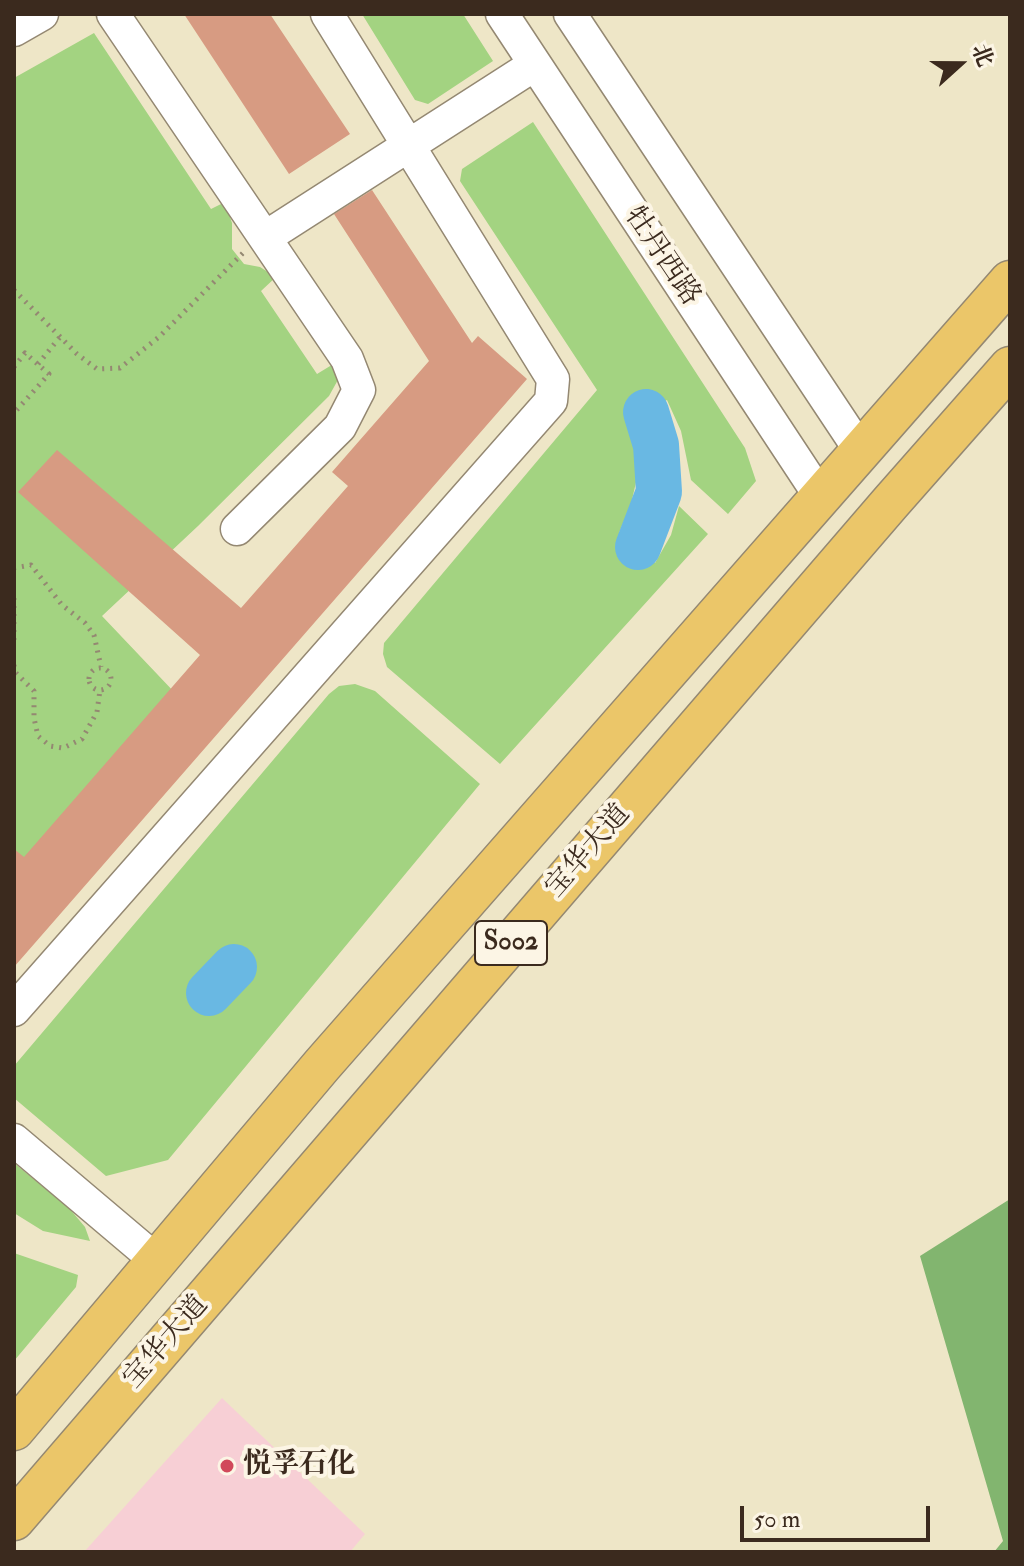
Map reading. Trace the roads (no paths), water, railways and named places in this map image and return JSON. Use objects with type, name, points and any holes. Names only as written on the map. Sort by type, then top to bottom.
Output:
[{"type":"main road","name":"宝华大道","points":[[14,1430],[322,1065],[822,499],[1010,281]]},
{"type":"main road","name":"宝华大道","points":[[14,1520],[1010,367]]},
{"type":"street","points":[[14,30],[42,14]]},
{"type":"street","points":[[113,14],[347,359],[359,390],[340,427],[237,529]]},
{"type":"street","points":[[14,1010],[551,401],[553,379],[327,14]]},
{"type":"street","name":"牡丹西路","points":[[502,14],[822,499]]},
{"type":"street","name":"牡丹西路","points":[[570,14],[862,453]]},
{"type":"street","points":[[266,237],[410,148],[534,65]]},
{"type":"street","points":[[14,1140],[157,1261]]},
{"type":"waterway","points":[[638,547],[659,492],[656,445],[646,412]]},
{"type":"waterway","points":[[209,993],[234,967]]},
{"type":"place","name":"悦孚石化","points":[[227,1466]]}]
